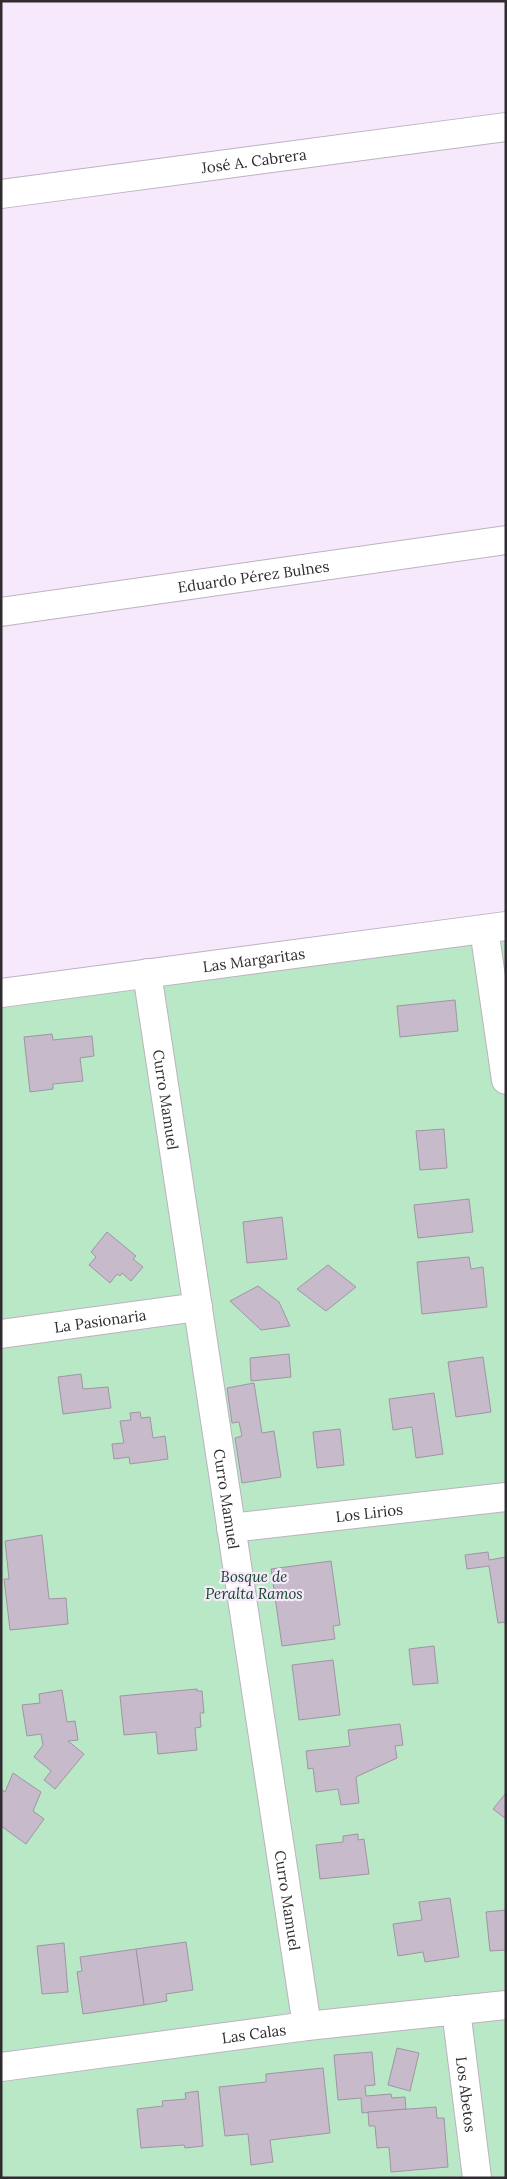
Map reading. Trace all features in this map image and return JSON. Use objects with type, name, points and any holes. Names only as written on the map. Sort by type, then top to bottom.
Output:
[{"type":"street","name":"José A. Cabrera","points":[[1,194],[506,127]]},
{"type":"street","name":"Eduardo Pérez Bulnes","points":[[1,612],[506,540]]},
{"type":"street","name":"Las Margaritas","points":[[1,993],[495,927]]},
{"type":"street","points":[[495,927],[506,1080]]},
{"type":"street","name":"Curro Mamuel","points":[[147,974],[307,2026]]},
{"type":"street","name":"La Pasionaria","points":[[1,1334],[198,1307]]},
{"type":"street","name":"Los Lirios","points":[[231,1528],[506,1497]]},
{"type":"street","name":"Las Calas","points":[[1,2066],[307,2026],[506,2004]]},
{"type":"street","name":"Los Abetos","points":[[456,2010],[477,2178]]},
{"type":"green space","name":"Bosque de Peralta Ramos","points":[[506,926],[506,2178],[1,2178],[1,992]]},
{"type":"building","points":[[455,1000],[458,1031],[400,1037],[397,1006]]},
{"type":"building","points":[[52,1034],[53,1040],[92,1036],[94,1056],[80,1058],[83,1081],[53,1084],[53,1089],[30,1092],[24,1037]]},
{"type":"building","points":[[444,1129],[447,1168],[420,1170],[416,1131]]},
{"type":"building","points":[[469,1199],[473,1232],[418,1238],[414,1205]]},
{"type":"building","points":[[282,1217],[287,1259],[247,1263],[243,1222]]},
{"type":"building","points":[[107,1232],[136,1256],[133,1259],[143,1267],[131,1281],[122,1273],[120,1276],[117,1274],[110,1283],[89,1265],[96,1257],[91,1252]]},
{"type":"building","points":[[469,1257],[471,1269],[483,1267],[487,1307],[422,1314],[417,1262]]},
{"type":"building","points":[[328,1265],[356,1287],[326,1311],[297,1289]]},
{"type":"building","points":[[258,1286],[279,1302],[290,1326],[261,1330],[230,1301]]},
{"type":"building","points":[[289,1354],[291,1377],[251,1381],[250,1358]]},
{"type":"building","points":[[483,1357],[491,1412],[456,1417],[448,1362]]},
{"type":"building","points":[[81,1374],[83,1389],[108,1387],[111,1408],[63,1414],[58,1377]]},
{"type":"building","points":[[254,1383],[262,1433],[274,1431],[281,1477],[242,1483],[235,1438],[242,1436],[239,1422],[232,1423],[227,1388]]},
{"type":"building","points":[[434,1393],[443,1454],[416,1458],[412,1427],[393,1430],[389,1399]]},
{"type":"building","points":[[140,1412],[141,1418],[150,1417],[153,1438],[165,1436],[168,1459],[130,1464],[129,1457],[114,1459],[112,1444],[124,1443],[120,1421],[131,1420],[130,1413]]},
{"type":"building","points":[[340,1429],[344,1465],[317,1468],[313,1432]]},
{"type":"building","points":[[42,1535],[49,1599],[66,1598],[68,1624],[10,1630],[4,1579],[9,1579],[5,1541]]},
{"type":"building","points":[[488,1552],[489,1560],[506,1557],[506,1622],[498,1623],[489,1566],[467,1569],[465,1555]]},
{"type":"building","points":[[331,1561],[340,1625],[333,1626],[335,1639],[282,1646],[271,1569]]},
{"type":"building","points":[[434,1646],[438,1683],[413,1685],[409,1649]]},
{"type":"building","points":[[333,1660],[340,1715],[299,1720],[292,1665]]},
{"type":"building","points":[[197,1689],[197,1691],[202,1691],[204,1713],[200,1713],[201,1727],[195,1728],[197,1750],[158,1754],[156,1732],[124,1735],[120,1696]]},
{"type":"building","points":[[62,1690],[67,1722],[75,1721],[78,1740],[68,1741],[84,1754],[55,1789],[44,1780],[51,1771],[34,1757],[43,1745],[41,1734],[27,1736],[22,1705],[40,1703],[39,1694]]},
{"type":"building","points":[[400,1724],[403,1745],[395,1746],[397,1758],[356,1777],[359,1803],[341,1805],[338,1789],[316,1792],[313,1768],[308,1769],[306,1751],[350,1746],[348,1730]]},
{"type":"building","points":[[13,1773],[41,1792],[33,1811],[44,1819],[26,1844],[1,1826],[1,1789],[5,1792]]},
{"type":"building","points":[[506,1793],[506,1819],[493,1809]]},
{"type":"building","points":[[358,1834],[358,1840],[364,1839],[369,1874],[320,1879],[316,1845],[343,1842],[343,1836]]},
{"type":"building","points":[[450,1898],[459,1957],[425,1962],[423,1952],[398,1956],[393,1924],[422,1920],[419,1902]]},
{"type":"building","points":[[506,1910],[506,1950],[490,1951],[486,1912]]},
{"type":"building","points":[[186,1942],[193,1990],[166,1994],[167,2001],[144,2005],[136,1949]]},
{"type":"building","points":[[64,1943],[68,1992],[42,1994],[37,1946]]},
{"type":"building","points":[[136,1949],[144,2005],[83,2014],[77,1972],[82,1971],[80,1957]]},
{"type":"building","points":[[397,2048],[419,2053],[410,2091],[388,2085]]},
{"type":"building","points":[[372,2052],[375,2085],[365,2086],[366,2096],[391,2094],[392,2098],[405,2097],[406,2109],[362,2113],[361,2098],[338,2100],[334,2055]]},
{"type":"building","points":[[323,2068],[330,2133],[270,2140],[273,2162],[251,2165],[248,2134],[225,2136],[219,2087],[266,2082],[266,2074]]},
{"type":"building","points":[[198,2091],[203,2146],[185,2148],[184,2145],[141,2148],[137,2109],[163,2106],[162,2101],[186,2099],[185,2093]]},
{"type":"building","points":[[436,2107],[437,2118],[444,2118],[448,2167],[391,2172],[389,2147],[377,2148],[375,2126],[369,2126],[368,2112]]}]
